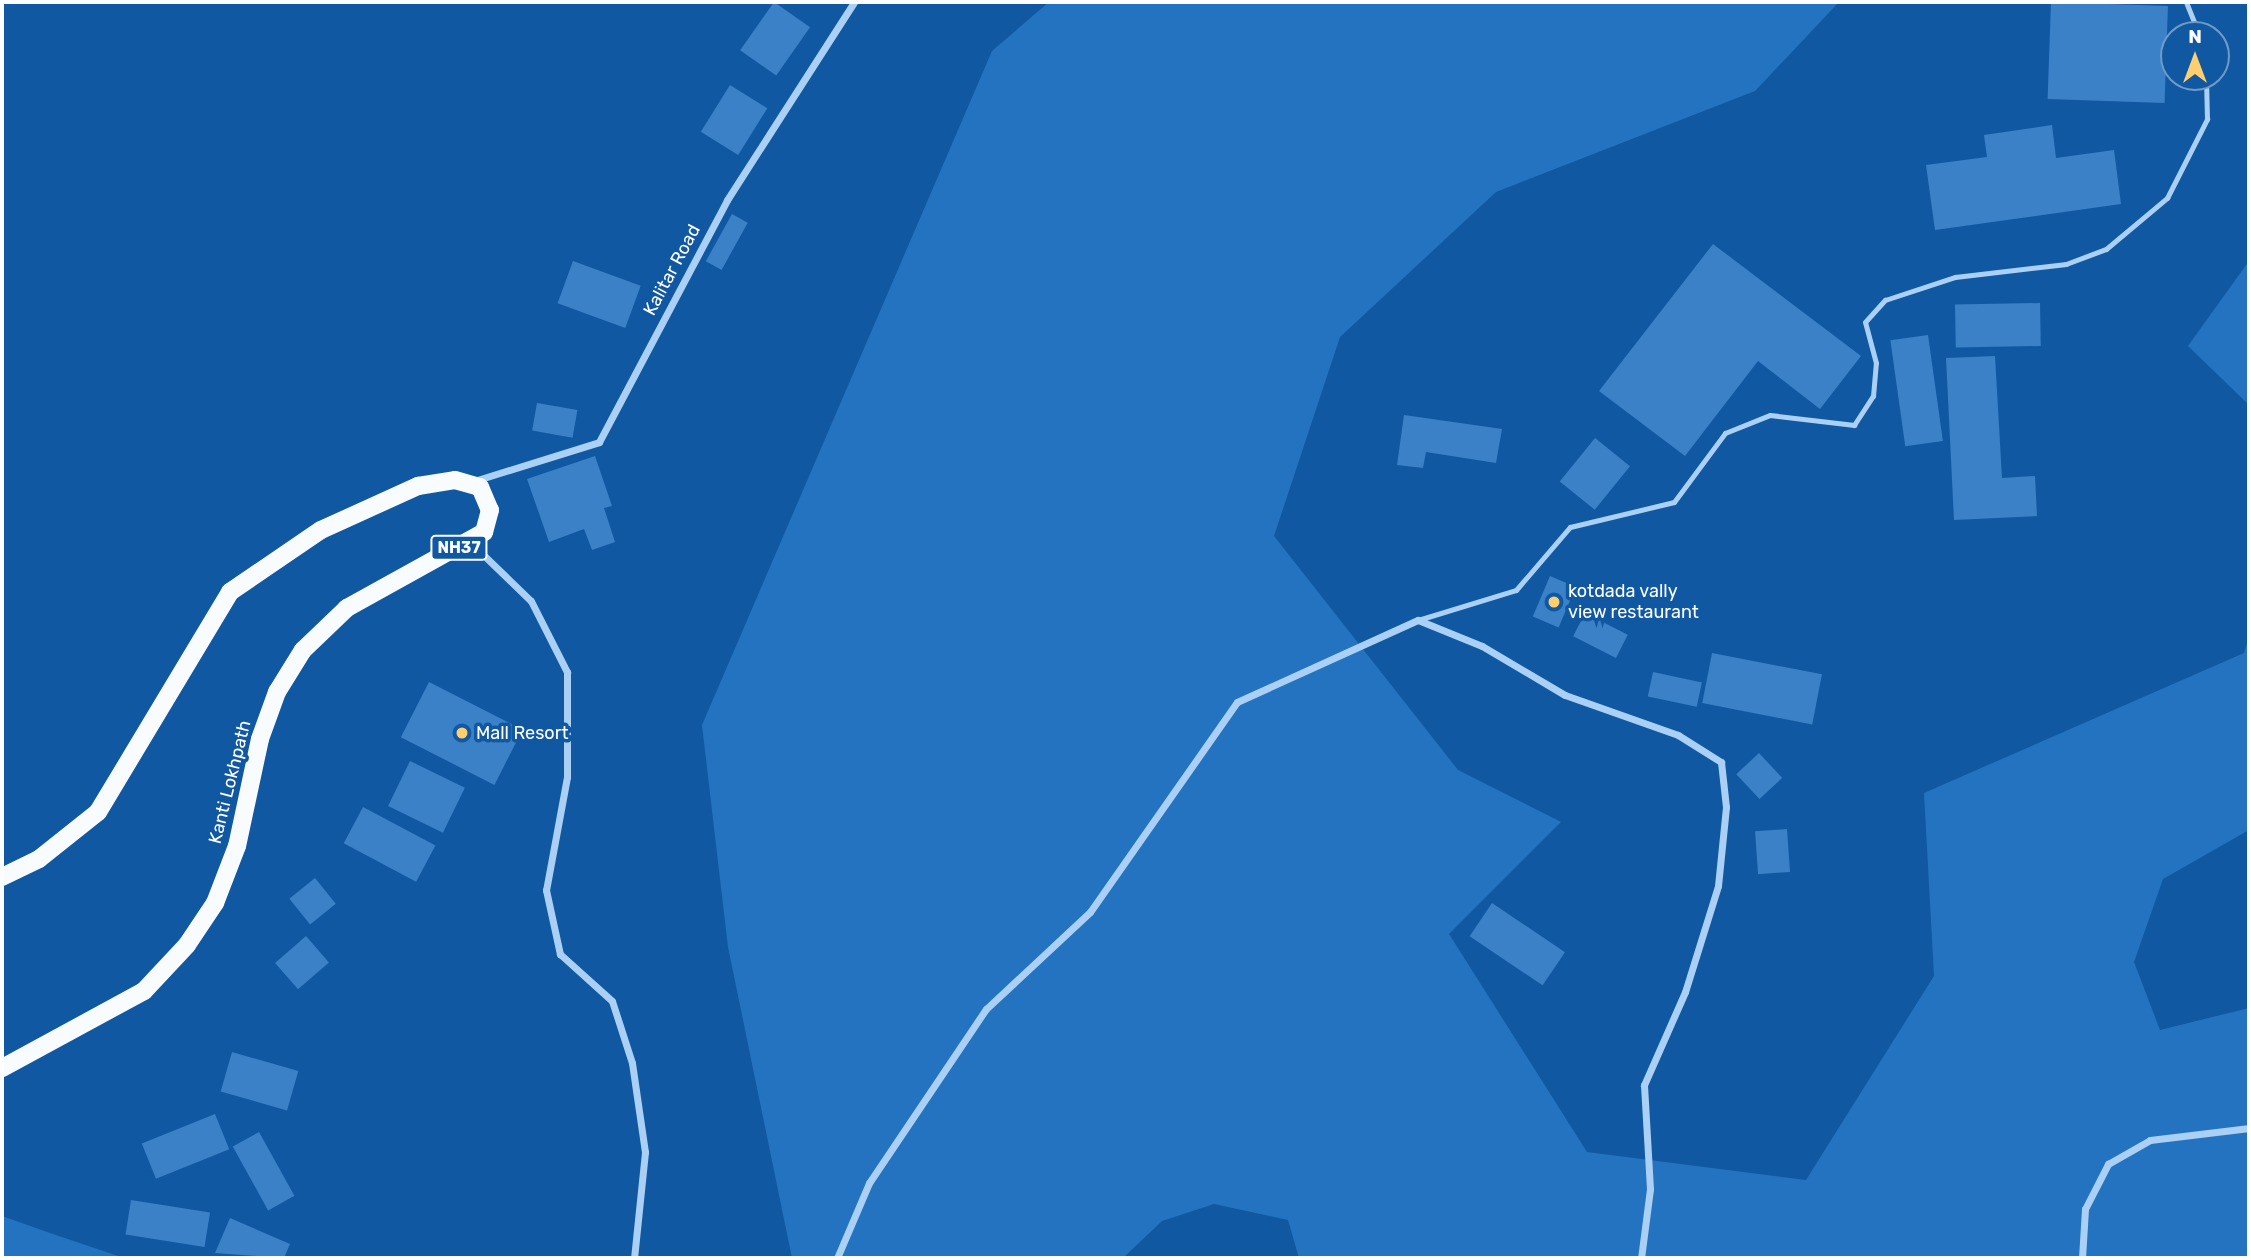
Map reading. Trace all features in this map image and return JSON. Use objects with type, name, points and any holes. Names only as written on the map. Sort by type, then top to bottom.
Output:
[{"type":"main road","name":"NH37","points":[[468,483],[480,487],[490,510],[484,532],[471,543]]},
{"type":"main road","points":[[2,877],[38,859],[98,812],[230,592],[345,519],[418,486],[468,483]]},
{"type":"main road","name":"Kanti Lokhpath","points":[[2,1068],[144,992],[187,945],[215,903],[237,846],[260,739],[277,692],[303,650],[347,608],[471,543]]},
{"type":"street","name":"Kalitar Road","points":[[468,483],[600,442],[727,200],[854,2]]},
{"type":"street","points":[[471,543],[531,601],[567,672],[567,777],[546,890],[560,954],[612,1001],[632,1063],[645,1152],[634,1258]]},
{"type":"street","points":[[837,1258],[869,1183],[986,1009],[1090,912],[1237,702],[1418,620],[1482,646],[1565,695],[1678,735],[1721,762],[1726,807],[1718,887],[1685,992],[1644,1085],[1650,1189],[1641,1258]]},
{"type":"street","points":[[2082,1258],[2085,1209],[2108,1164],[2150,1140],[2249,1128]]},
{"type":"lane","points":[[2186,2],[2193,21]]},
{"type":"lane","points":[[1418,620],[1516,590],[1570,527],[1674,502],[1725,433],[1770,415],[1854,425],[1873,396],[1876,363],[1866,322],[1885,300],[1955,277],[2066,264],[2106,249],[2166,198],[2207,119],[2206,91]]},
{"type":"shaded area","points":[[1049,2],[1839,2],[1755,91],[1496,192],[1340,337],[1274,536],[1458,770],[1561,822],[1449,934],[1587,1152],[1806,1180],[1934,976],[1924,793],[2244,653],[2249,637],[2249,830],[2163,879],[2134,962],[2160,1030],[2249,1008],[2249,1258],[1299,1258],[1288,1220],[1214,1204],[1162,1221],[1123,1258],[792,1258],[728,947],[702,725],[992,51]]},
{"type":"shaded area","points":[[2249,261],[2249,405],[2188,346]]},
{"type":"shaded area","points":[[2,1216],[47,1232],[124,1258],[2,1258]]},
{"type":"building","points":[[774,2],[810,27],[776,76],[740,50]]},
{"type":"building","points":[[2051,2],[2168,6],[2167,21],[2160,21],[2160,91],[2165,91],[2165,103],[2048,99]]},
{"type":"building","points":[[730,85],[767,108],[738,155],[701,132]]},
{"type":"building","points":[[2052,125],[2056,158],[2114,150],[2121,204],[1935,230],[1926,165],[1987,157],[1984,135]]},
{"type":"building","points":[[732,214],[748,223],[722,270],[706,261]]},
{"type":"building","points":[[1713,244],[1861,356],[1820,409],[1758,361],[1685,456],[1599,391]]},
{"type":"building","points":[[573,261],[641,286],[625,328],[558,303]]},
{"type":"building","points":[[2040,303],[2041,346],[1956,347],[1955,304]]},
{"type":"building","points":[[1928,335],[1943,441],[1905,446],[1890,340]]},
{"type":"building","points":[[1995,356],[2002,478],[2035,476],[2037,516],[1954,520],[1946,358]]},
{"type":"building","points":[[537,403],[577,410],[573,438],[532,431]]},
{"type":"building","points":[[1404,415],[1502,429],[1496,463],[1426,452],[1423,468],[1397,465]]},
{"type":"building","points":[[1595,438],[1630,466],[1595,510],[1560,482]]},
{"type":"building","points":[[595,456],[612,506],[604,508],[615,542],[592,550],[584,529],[549,542],[527,479]]},
{"type":"building","name":"kotdada vally view restaurant","points":[[1550,576],[1576,587],[1559,627],[1533,617]]},
{"type":"building","points":[[1585,613],[1628,635],[1616,658],[1573,636]]},
{"type":"building","points":[[1712,653],[1822,674],[1812,724],[1702,703]]},
{"type":"building","points":[[1653,672],[1702,682],[1697,707],[1648,696]]},
{"type":"building","name":"Mall Resort","points":[[429,682],[523,730],[494,785],[401,737]]},
{"type":"building","points":[[1759,753],[1782,778],[1760,799],[1736,774]]},
{"type":"building","points":[[410,761],[465,788],[443,833],[388,806]]},
{"type":"building","points":[[363,807],[435,845],[416,882],[344,843]]},
{"type":"building","points":[[1787,829],[1790,872],[1758,874],[1755,831]]},
{"type":"building","points":[[315,878],[336,904],[310,924],[289,899]]},
{"type":"building","points":[[1492,903],[1565,952],[1543,985],[1470,936]]},
{"type":"building","points":[[306,936],[329,962],[298,989],[275,963]]},
{"type":"building","points":[[232,1052],[298,1071],[287,1110],[221,1091]]},
{"type":"building","points":[[215,1114],[229,1149],[156,1179],[142,1144]]},
{"type":"building","points":[[259,1132],[294,1196],[268,1210],[233,1147]]},
{"type":"building","points":[[131,1200],[210,1213],[205,1247],[126,1235]]},
{"type":"building","points":[[230,1218],[290,1244],[284,1258],[215,1253]]},
{"type":"place","name":"kotdada vally view restaurant","points":[[1554,602]]},
{"type":"place","name":"Mall Resort","points":[[462,733]]}]
